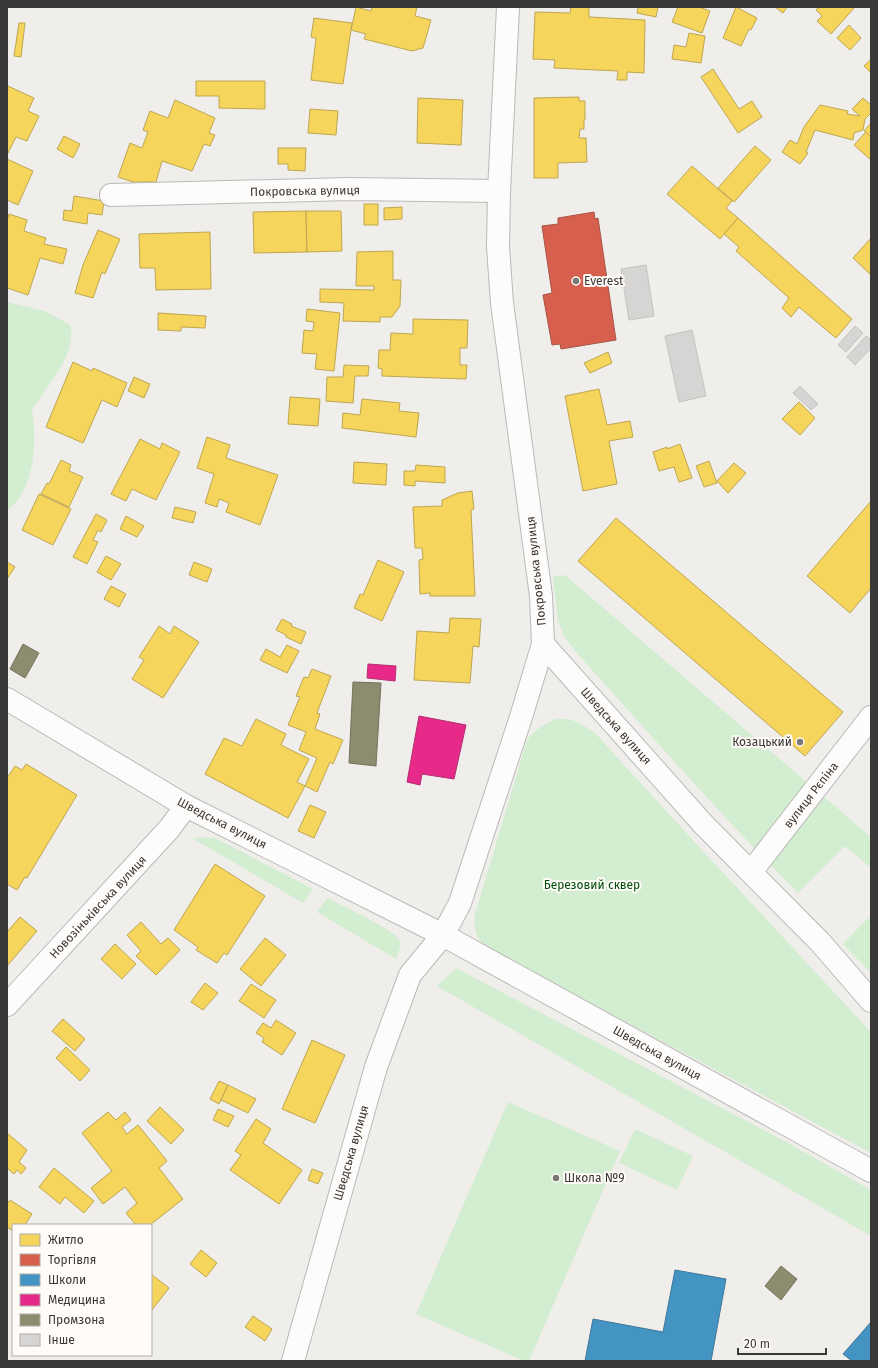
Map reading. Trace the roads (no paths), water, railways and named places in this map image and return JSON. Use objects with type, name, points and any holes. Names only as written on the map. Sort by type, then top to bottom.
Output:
[{"type":"street","name":"Покровська вулиця","points":[[443,935],[462,896],[521,717],[543,644],[541,596],[502,303],[498,247],[499,192],[508,7]]},
{"type":"street","name":"Покровська вулиця","points":[[111,195],[348,189],[499,192]]},
{"type":"street","name":"Шведська вулиця","points":[[543,644],[703,824],[820,942],[871,1001]]},
{"type":"street","name":"Шведська вулиця","points":[[7,698],[186,806],[443,935],[871,1171]]},
{"type":"street","name":"вулиця Рєпіна","points":[[751,872],[871,717]]},
{"type":"street","name":"Новозіньківська вулиця","points":[[7,1005],[169,829],[186,806]]},
{"type":"street","name":"Шведська вулиця","points":[[293,1361],[376,1067],[410,975],[443,935]]},
{"type":"place","name":"Everest","points":[[576,281]]},
{"type":"place","name":"Козацький","points":[[800,742]]},
{"type":"place","name":"Школа №9","points":[[556,1178]]},
{"type":"park label","name":"Березовий сквер","points":[[592,885]]}]
